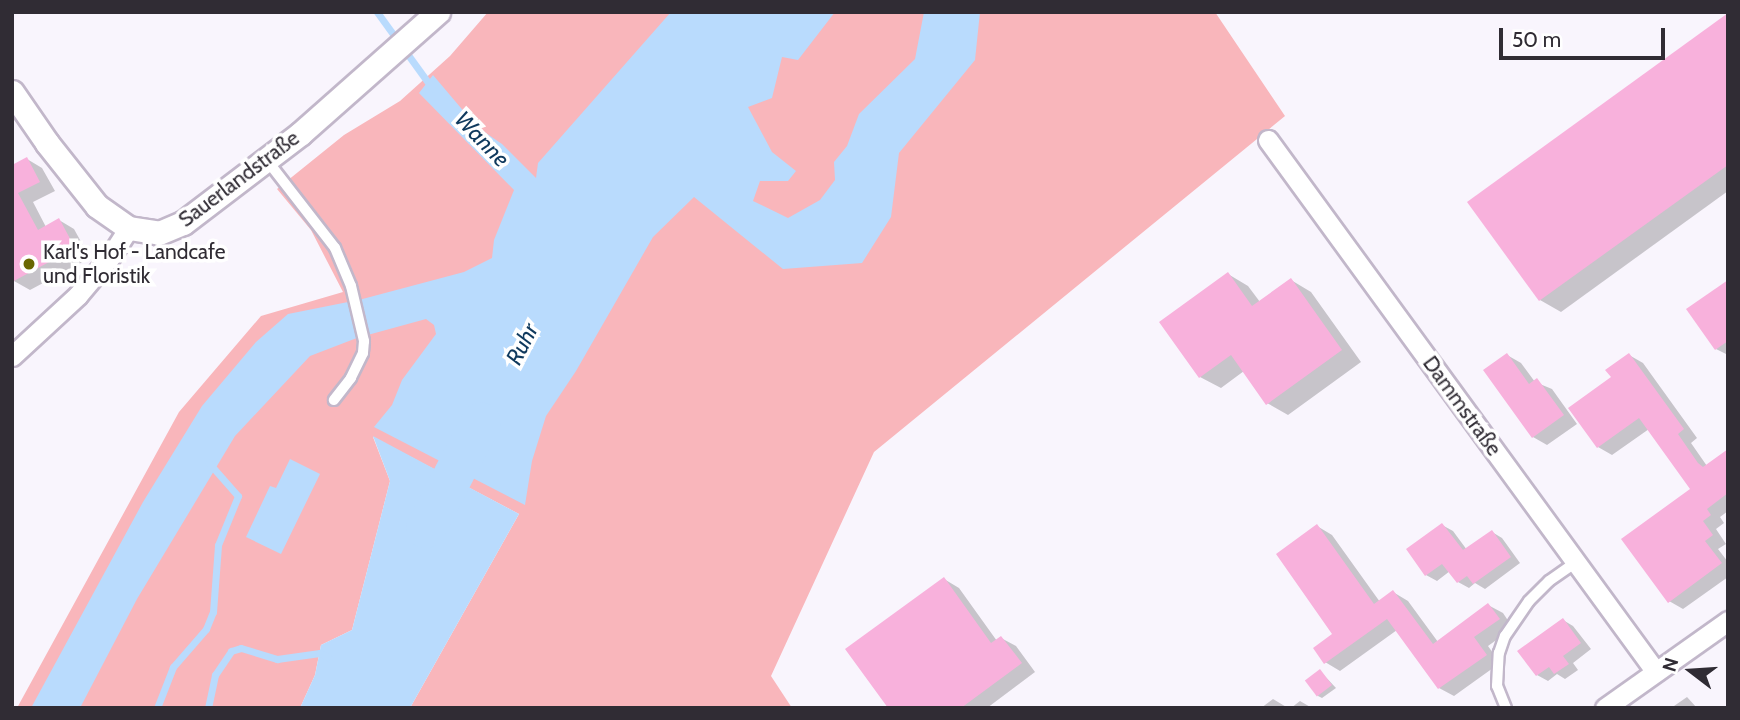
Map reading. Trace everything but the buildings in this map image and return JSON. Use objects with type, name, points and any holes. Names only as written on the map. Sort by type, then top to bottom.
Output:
[{"type":"street","name":"Sauerlandstraße","points":[[128,228],[159,233],[171,229],[301,133],[414,36],[438,12]]},
{"type":"street","points":[[12,92],[83,190],[108,216],[128,228],[110,257],[78,295],[12,356]]},
{"type":"street","name":"Dammstraße","points":[[1268,141],[1656,673]]},
{"type":"street","points":[[1605,708],[1728,621]]},
{"type":"lane","points":[[266,159],[335,248],[352,289],[365,341],[351,378],[334,400]]},
{"type":"lane","points":[[1506,708],[1497,686],[1499,653],[1505,636],[1536,594],[1576,562]]},
{"type":"shaded area","points":[[488,12],[1215,12],[1285,116],[874,452],[771,676],[792,708],[410,708],[519,514],[373,437],[390,481],[352,630],[321,645],[315,675],[300,708],[17,708],[179,412],[261,316],[343,292],[311,230],[277,189],[344,135],[400,101],[450,56]]},
{"type":"water","points":[[671,12],[835,12],[798,60],[782,57],[772,98],[748,107],[772,152],[796,171],[788,181],[760,181],[753,201],[788,218],[820,200],[835,180],[834,162],[847,146],[859,114],[915,59],[924,12],[980,12],[975,60],[899,153],[891,217],[862,263],[783,269],[694,197],[653,237],[576,371],[546,416],[532,461],[525,505],[374,427],[392,405],[402,380],[436,334],[434,325],[426,319],[364,336],[355,301],[464,272],[492,258],[494,240],[514,190],[419,93],[433,75],[477,127],[502,144],[536,178],[538,163]]},
{"type":"water","points":[[353,301],[362,336],[310,356],[235,436],[137,599],[80,708],[31,708],[143,502],[202,406],[256,342],[288,314]]},
{"type":"water","points":[[373,436],[519,514],[410,708],[300,708],[315,675],[321,645],[352,630],[390,481]]},
{"type":"water","points":[[290,459],[320,474],[281,554],[246,537],[270,486],[276,488]]},
{"type":"waterway","name":"Wanne","points":[[377,12],[432,88]]},
{"type":"waterway","name":"Ruhr","points":[[426,528],[481,422]]},
{"type":"waterway","points":[[157,708],[173,667],[206,629],[213,612],[218,545],[238,496],[209,463]]},
{"type":"waterway","points":[[208,708],[215,675],[231,651],[241,648],[277,659],[320,653],[328,657]]},
{"type":"place","name":"Karl's Hof - Landcafe und Floristik","points":[[29,264]]}]
